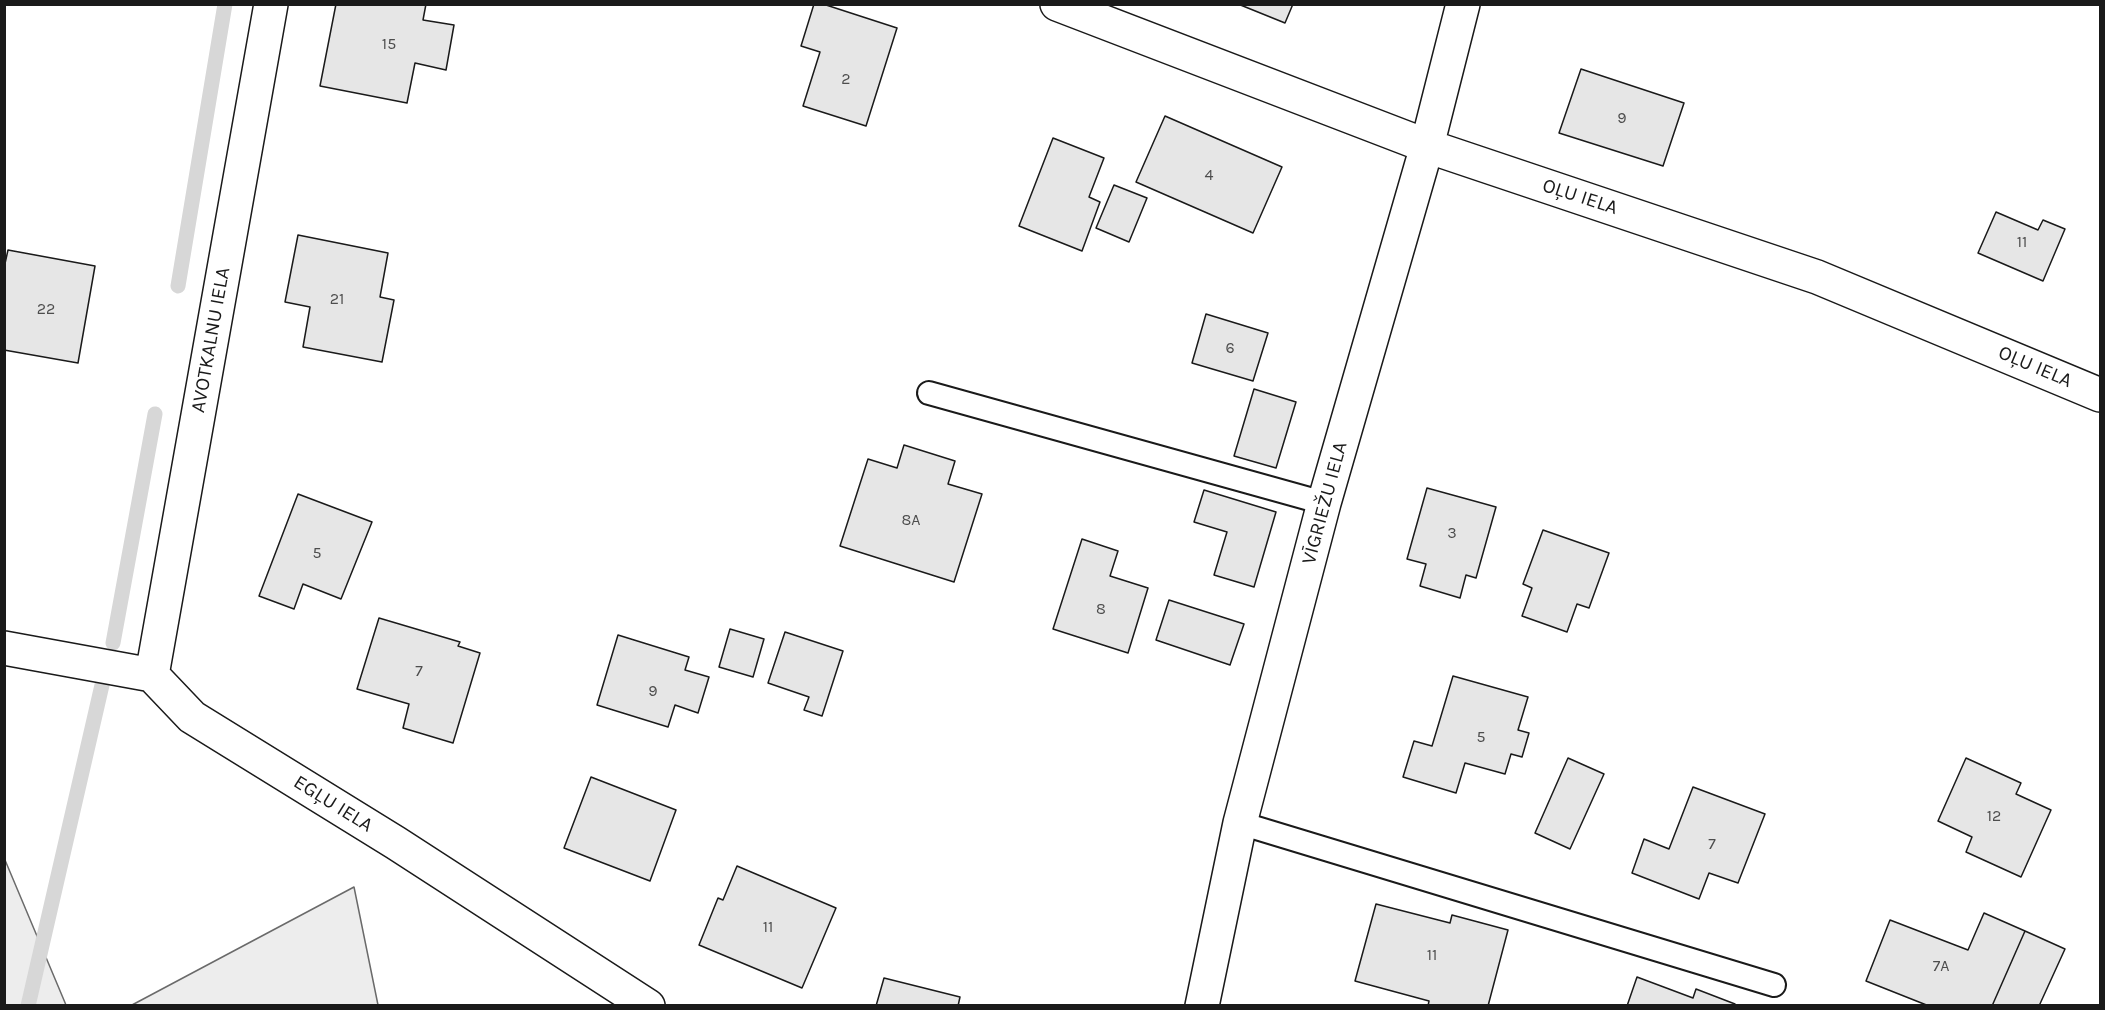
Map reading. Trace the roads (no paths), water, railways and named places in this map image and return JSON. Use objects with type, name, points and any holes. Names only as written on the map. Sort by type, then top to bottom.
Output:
[{"type":"street","name":"AVOTKALNU IELA","points":[[152,675],[271,4]]},
{"type":"street","name":"OĻU IELA","points":[[1057,4],[1427,146],[1817,277],[2100,395]]},
{"type":"street","name":"VĪGRIEŽU IELA","points":[[1202,1005],[1240,823],[1324,503],[1427,146],[1463,4]]},
{"type":"street","points":[[4,648],[152,675]]},
{"type":"street","name":"EGĻU IELA","points":[[152,675],[192,717],[396,843],[648,1005]]},
{"type":"lane","points":[[929,393],[1324,503]]},
{"type":"lane","points":[[1240,823],[1774,985]]},
{"type":"waterway","points":[[178,286],[225,4]]},
{"type":"waterway","points":[[113,643],[155,414]]},
{"type":"waterway","points":[[28,1006],[102,685]]}]
